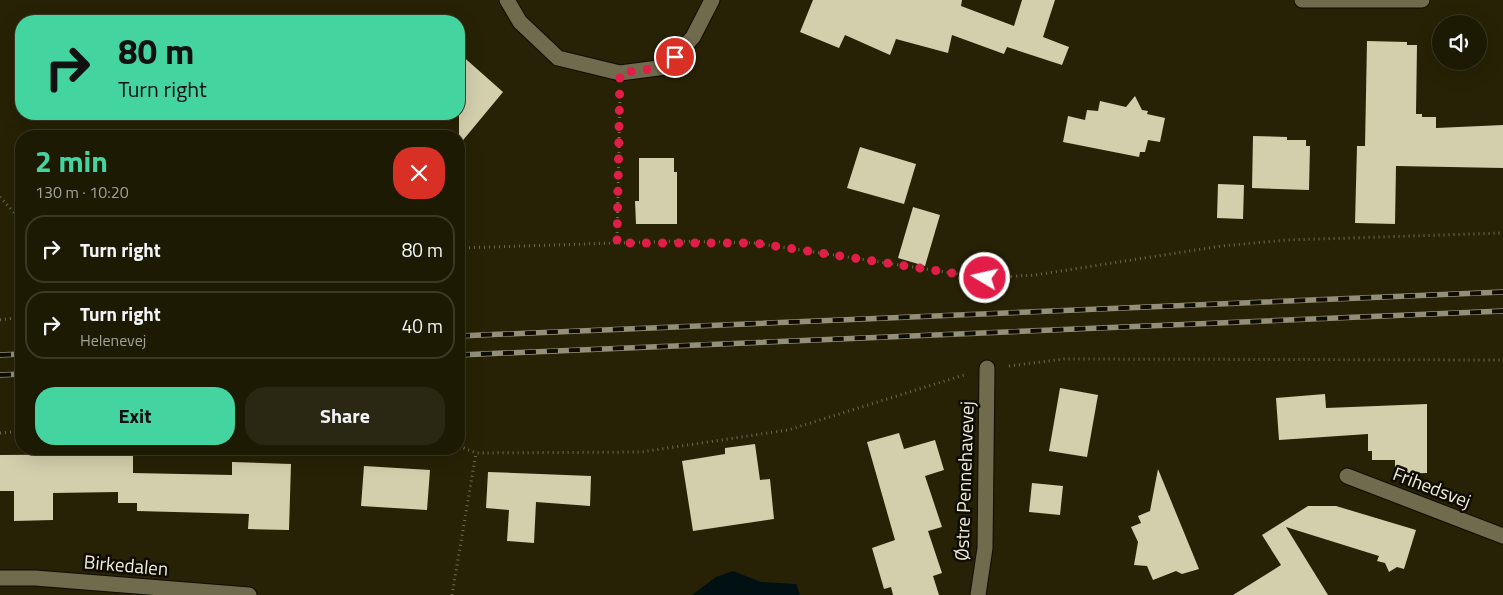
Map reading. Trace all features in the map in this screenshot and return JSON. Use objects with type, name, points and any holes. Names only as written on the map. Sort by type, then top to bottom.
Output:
[{"type":"street","points":[[507,0],[520,22],[558,58],[620,73],[666,67],[693,37],[712,0]]},
{"type":"street","points":[[1302,0],[1422,0]]},
{"type":"street","name":"Østre Pennehavevej","points":[[978,595],[985,548],[987,368]]},
{"type":"street","name":"Frihedsvej","points":[[1347,476],[1503,536]]},
{"type":"street","name":"Birkedalen","points":[[0,578],[35,578],[249,595]]},
{"type":"path","points":[[617,243],[620,73]]},
{"type":"path","points":[[0,197],[15,213]]},
{"type":"path","points":[[465,248],[617,243],[755,243],[985,278],[1036,275],[1222,246],[1277,241],[1503,233]]},
{"type":"path","points":[[0,320],[15,318]]},
{"type":"path","points":[[0,433],[15,432]]},
{"type":"path","points":[[452,595],[476,453]]},
{"type":"shaded area","points":[[733,571],[761,582],[796,584],[800,595],[692,595],[716,577]]},
{"type":"building","points":[[813,0],[962,0],[961,6],[1014,26],[1022,0],[1055,0],[1043,37],[1069,47],[1062,65],[1007,47],[1004,54],[952,35],[948,53],[896,39],[890,55],[845,35],[839,48],[800,32]]},
{"type":"building","points":[[1367,41],[1407,42],[1407,45],[1417,45],[1416,114],[1422,114],[1422,117],[1436,117],[1436,128],[1503,125],[1503,168],[1396,166],[1395,224],[1355,223],[1357,146],[1365,146]]},
{"type":"building","points":[[465,58],[503,92],[465,138],[465,130],[459,130],[459,120],[465,120]]},
{"type":"building","points":[[1135,96],[1142,110],[1148,111],[1147,114],[1165,118],[1160,142],[1148,140],[1145,152],[1140,152],[1139,157],[1063,142],[1068,116],[1085,120],[1087,110],[1098,111],[1100,101],[1126,107]]},
{"type":"building","points":[[1253,136],[1287,137],[1287,140],[1306,140],[1306,146],[1310,146],[1309,190],[1252,188]]},
{"type":"building","points":[[860,147],[916,164],[904,204],[847,188]]},
{"type":"building","points":[[639,158],[674,158],[674,172],[677,172],[677,224],[636,224],[635,201],[639,201]]},
{"type":"building","points":[[1218,184],[1244,185],[1243,219],[1217,218]]},
{"type":"building","points":[[913,207],[940,215],[925,266],[898,258]]},
{"type":"building","points":[[1060,388],[1098,395],[1087,457],[1049,451]]},
{"type":"building","points":[[1325,394],[1326,408],[1427,404],[1427,473],[1395,474],[1395,460],[1372,460],[1372,451],[1368,451],[1368,434],[1279,440],[1276,398]]},
{"type":"building","points":[[899,433],[904,449],[935,440],[944,470],[925,476],[942,527],[928,531],[942,573],[933,576],[939,595],[893,595],[891,587],[884,589],[872,548],[895,540],[867,442]]},
{"type":"building","points":[[755,444],[760,480],[770,479],[774,519],[693,531],[682,461],[725,454],[725,448]]},
{"type":"building","points":[[0,455],[133,455],[133,473],[232,475],[232,462],[291,464],[289,530],[248,529],[249,514],[137,511],[137,503],[118,503],[118,492],[53,493],[53,520],[14,521],[14,491],[0,491]]},
{"type":"building","points":[[364,466],[430,470],[427,510],[361,506]]},
{"type":"building","points":[[1158,469],[1199,569],[1182,574],[1176,571],[1153,580],[1147,566],[1134,565],[1138,542],[1131,527],[1141,523],[1138,516],[1150,511]]},
{"type":"building","points":[[488,472],[591,476],[590,506],[536,502],[534,543],[507,541],[509,510],[486,508]]},
{"type":"building","points":[[1032,483],[1063,486],[1060,515],[1029,512]]},
{"type":"building","points":[[1308,506],[1336,506],[1416,530],[1404,569],[1397,567],[1389,572],[1385,563],[1377,561],[1379,556],[1286,527],[1328,595],[1233,595],[1281,565],[1262,535]]},
{"type":"railway","points":[[465,336],[1503,292]]},
{"type":"railway","points":[[465,355],[1503,311]]},
{"type":"railway","points":[[0,355],[15,354]]},
{"type":"railway","points":[[0,375],[15,374]]},
{"type":"route","points":[[675,57],[666,67],[620,73],[617,243],[755,243],[985,278]]}]
